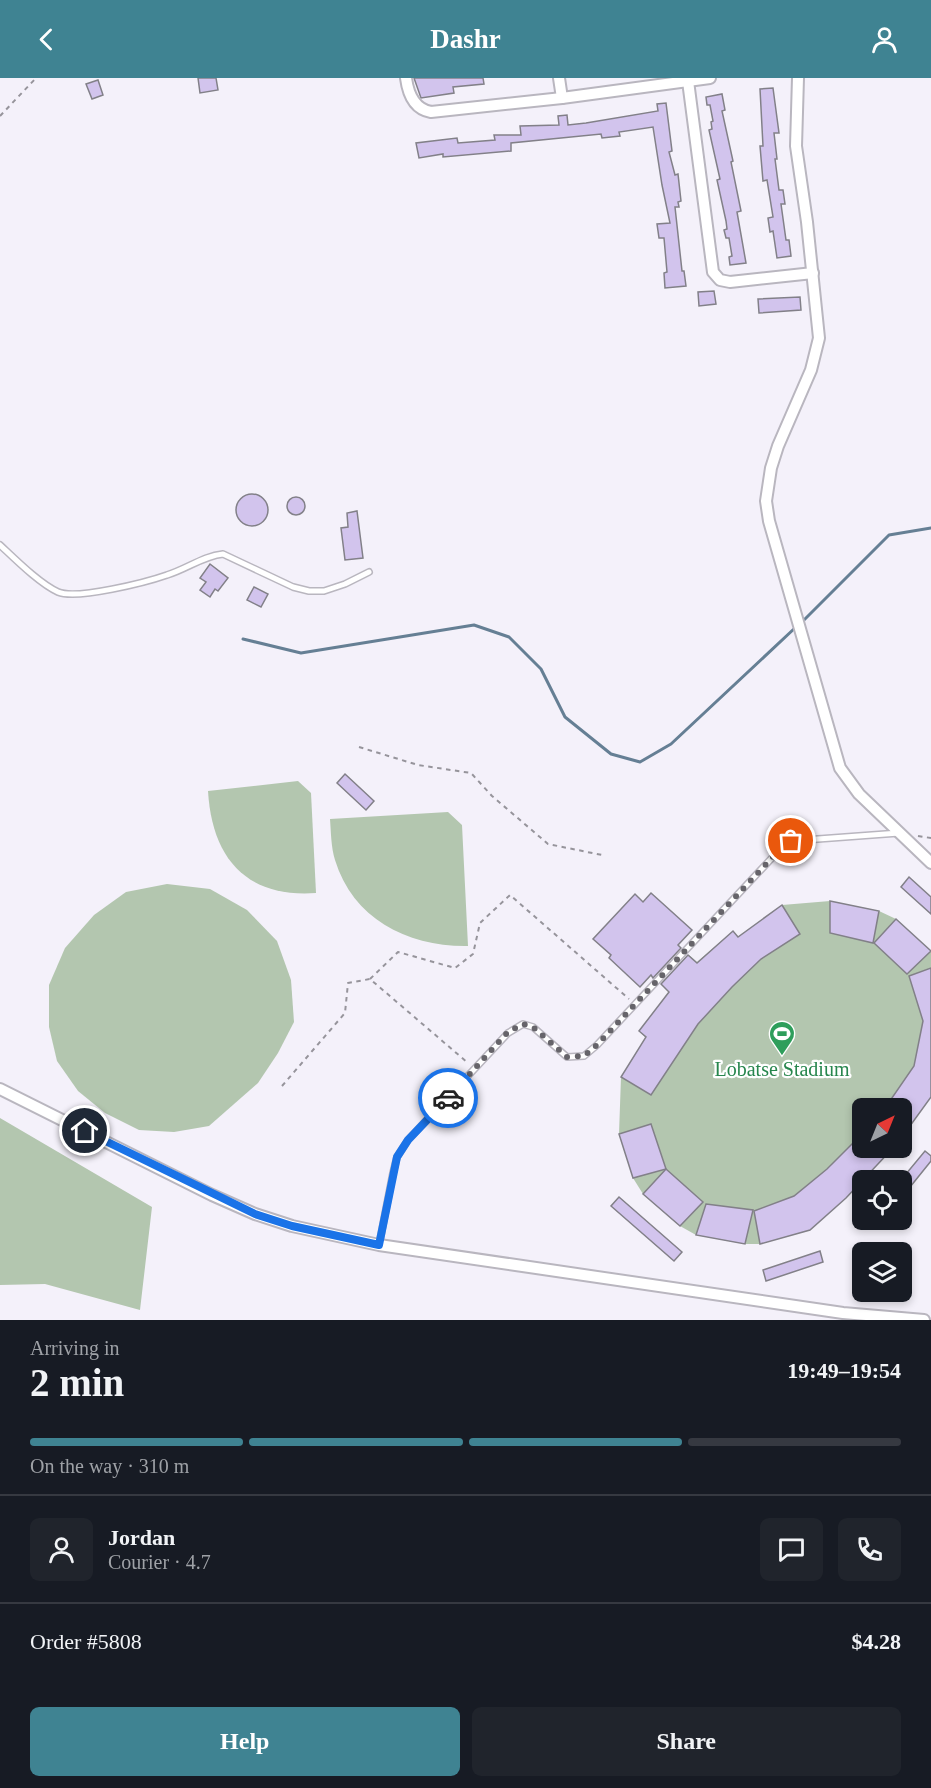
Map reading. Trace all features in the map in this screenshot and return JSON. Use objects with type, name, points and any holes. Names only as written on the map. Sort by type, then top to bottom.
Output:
[{"type":"street","points":[[406,78],[412,100],[418,107],[430,112],[562,98],[710,78]]},
{"type":"street","points":[[560,78],[562,98]]},
{"type":"street","points":[[798,78],[796,146],[819,328],[815,359],[778,446],[768,484],[769,521],[840,768],[859,794],[931,863]]},
{"type":"street","points":[[688,81],[713,272],[720,280],[730,282],[813,273]]},
{"type":"street","points":[[0,1089],[255,1214],[292,1226],[379,1245],[843,1313],[924,1320]]},
{"type":"lane","points":[[0,546],[25,568],[59,592],[75,594],[105,591],[167,576],[212,556],[224,554],[293,587],[309,591],[324,591],[369,572]]},
{"type":"lane","points":[[379,1245],[397,1157],[408,1140],[508,1032],[523,1024],[533,1027],[567,1057],[584,1056],[635,1005],[784,845],[791,841],[901,833]]},
{"type":"path","points":[[0,116],[36,78]]},
{"type":"path","points":[[359,747],[418,765],[471,773],[492,796],[548,844],[602,855]]},
{"type":"path","points":[[282,1086],[345,1013],[348,982],[370,979],[398,952],[455,968],[473,954],[480,923],[510,895],[635,1005]]},
{"type":"path","points":[[370,979],[474,1069]]},
{"type":"green space","points":[[298,781],[311,793],[316,893],[291,893],[270,889],[252,881],[237,869],[225,854],[211,815],[208,791]]},
{"type":"green space","points":[[448,812],[462,825],[468,946],[424,941],[386,926],[369,913],[343,881],[333,850],[330,819]]},
{"type":"green space","points":[[167,884],[210,889],[247,910],[277,941],[291,980],[294,1022],[278,1053],[258,1083],[209,1126],[174,1132],[139,1130],[105,1113],[78,1091],[57,1061],[49,1027],[49,985],[65,948],[94,915],[126,892]]},
{"type":"green space","name":"Lobatse Stadium","points":[[830,901],[879,911],[896,919],[931,952],[931,1097],[912,1123],[912,1098],[852,1098],[852,1158],[883,1158],[870,1170],[852,1170],[852,1188],[807,1231],[760,1244],[745,1244],[696,1235],[680,1226],[643,1194],[633,1178],[619,1134],[621,1077],[646,1038],[639,1031],[669,992],[661,984],[689,955],[697,962],[733,931],[738,937],[782,905]]},
{"type":"green space","points":[[0,1118],[152,1207],[140,1310],[45,1284],[0,1285]]},
{"type":"building","points":[[198,78],[216,78],[218,90],[200,93]]},
{"type":"building","points":[[414,78],[483,78],[484,84],[453,87],[454,93],[421,98]]},
{"type":"building","points":[[98,80],[103,95],[92,99],[86,84]]},
{"type":"building","points":[[773,88],[779,133],[774,133],[777,159],[775,159],[779,190],[783,190],[785,204],[781,204],[786,240],[789,240],[791,256],[777,258],[773,231],[770,232],[768,218],[773,217],[767,180],[763,181],[760,146],[763,146],[760,89]]},
{"type":"building","points":[[722,94],[725,110],[722,111],[741,211],[737,212],[746,263],[730,265],[729,257],[732,256],[729,238],[726,238],[724,230],[727,229],[726,221],[717,180],[720,179],[709,130],[712,129],[711,122],[713,121],[706,97]]},
{"type":"building","points":[[666,103],[672,151],[669,152],[675,175],[678,174],[681,201],[678,202],[679,207],[675,207],[682,271],[684,271],[686,286],[665,288],[664,273],[667,272],[664,238],[659,238],[657,224],[670,223],[653,127],[619,132],[620,136],[602,138],[601,134],[511,143],[511,151],[443,157],[443,154],[419,158],[416,143],[457,138],[458,143],[495,140],[494,135],[521,135],[520,126],[559,125],[558,116],[567,115],[568,125],[586,123],[658,111],[657,104]]},
{"type":"building","points":[[714,291],[716,304],[699,306],[698,292]]},
{"type":"building","points":[[800,297],[801,310],[759,313],[758,299]]},
{"type":"building","points":[[252,494],[264,498],[268,510],[264,522],[252,526],[240,522],[236,510],[240,498]]},
{"type":"building","points":[[296,497],[302,500],[305,506],[302,512],[296,515],[290,512],[287,506],[290,500]]},
{"type":"building","points":[[357,511],[363,558],[345,560],[341,528],[348,527],[347,513]]},
{"type":"building","points":[[210,564],[228,578],[218,591],[215,589],[210,597],[200,590],[206,582],[200,578]]},
{"type":"building","points":[[254,587],[268,594],[261,607],[247,600]]},
{"type":"building","points":[[345,774],[374,801],[366,810],[337,783]]},
{"type":"building","points":[[909,877],[931,897],[931,914],[901,887]]},
{"type":"building","points":[[651,893],[692,930],[678,945],[681,948],[653,978],[651,975],[640,987],[609,958],[611,955],[593,939],[635,894],[643,902]]},
{"type":"building","points":[[830,901],[879,911],[873,943],[830,933]]},
{"type":"building","points":[[782,905],[800,934],[761,959],[732,987],[698,1024],[651,1095],[621,1077],[646,1037],[639,1031],[669,992],[661,984],[688,955],[697,963],[733,931],[738,937]]},
{"type":"building","points":[[896,919],[931,951],[907,974],[874,943]]},
{"type":"building","points":[[931,968],[931,1097],[912,1123],[912,1098],[892,1098],[914,1066],[923,1021],[909,976]]},
{"type":"building","points":[[651,1124],[666,1169],[633,1178],[619,1134]]},
{"type":"building","points":[[852,1144],[852,1158],[884,1158],[872,1170],[852,1170],[852,1192],[810,1230],[760,1244],[754,1211],[794,1196],[827,1169]]},
{"type":"building","points":[[925,1151],[931,1156],[931,1161],[912,1185],[912,1170],[909,1170]]},
{"type":"building","points":[[666,1169],[703,1202],[680,1226],[643,1194]]},
{"type":"building","points":[[619,1197],[682,1252],[674,1261],[611,1206]]},
{"type":"building","points":[[706,1204],[753,1210],[745,1244],[696,1235]]},
{"type":"building","points":[[820,1251],[823,1262],[766,1281],[763,1270]]},
{"type":"waterway","points":[[801,623],[889,535],[931,528]]},
{"type":"waterway","points":[[243,639],[301,653],[474,625],[509,637],[541,669],[565,717],[611,754],[640,762],[671,744],[796,627]]},
{"type":"way so far","points":[[448,1098],[508,1032],[523,1024],[533,1027],[567,1057],[584,1056],[597,1045],[784,845],[791,841]]},
{"type":"place","name":"Lobatse Stadium","points":[[782,1057]]},
{"type":"route","points":[[85,1131],[255,1214],[292,1226],[379,1245],[397,1157],[408,1140],[448,1098]]}]
